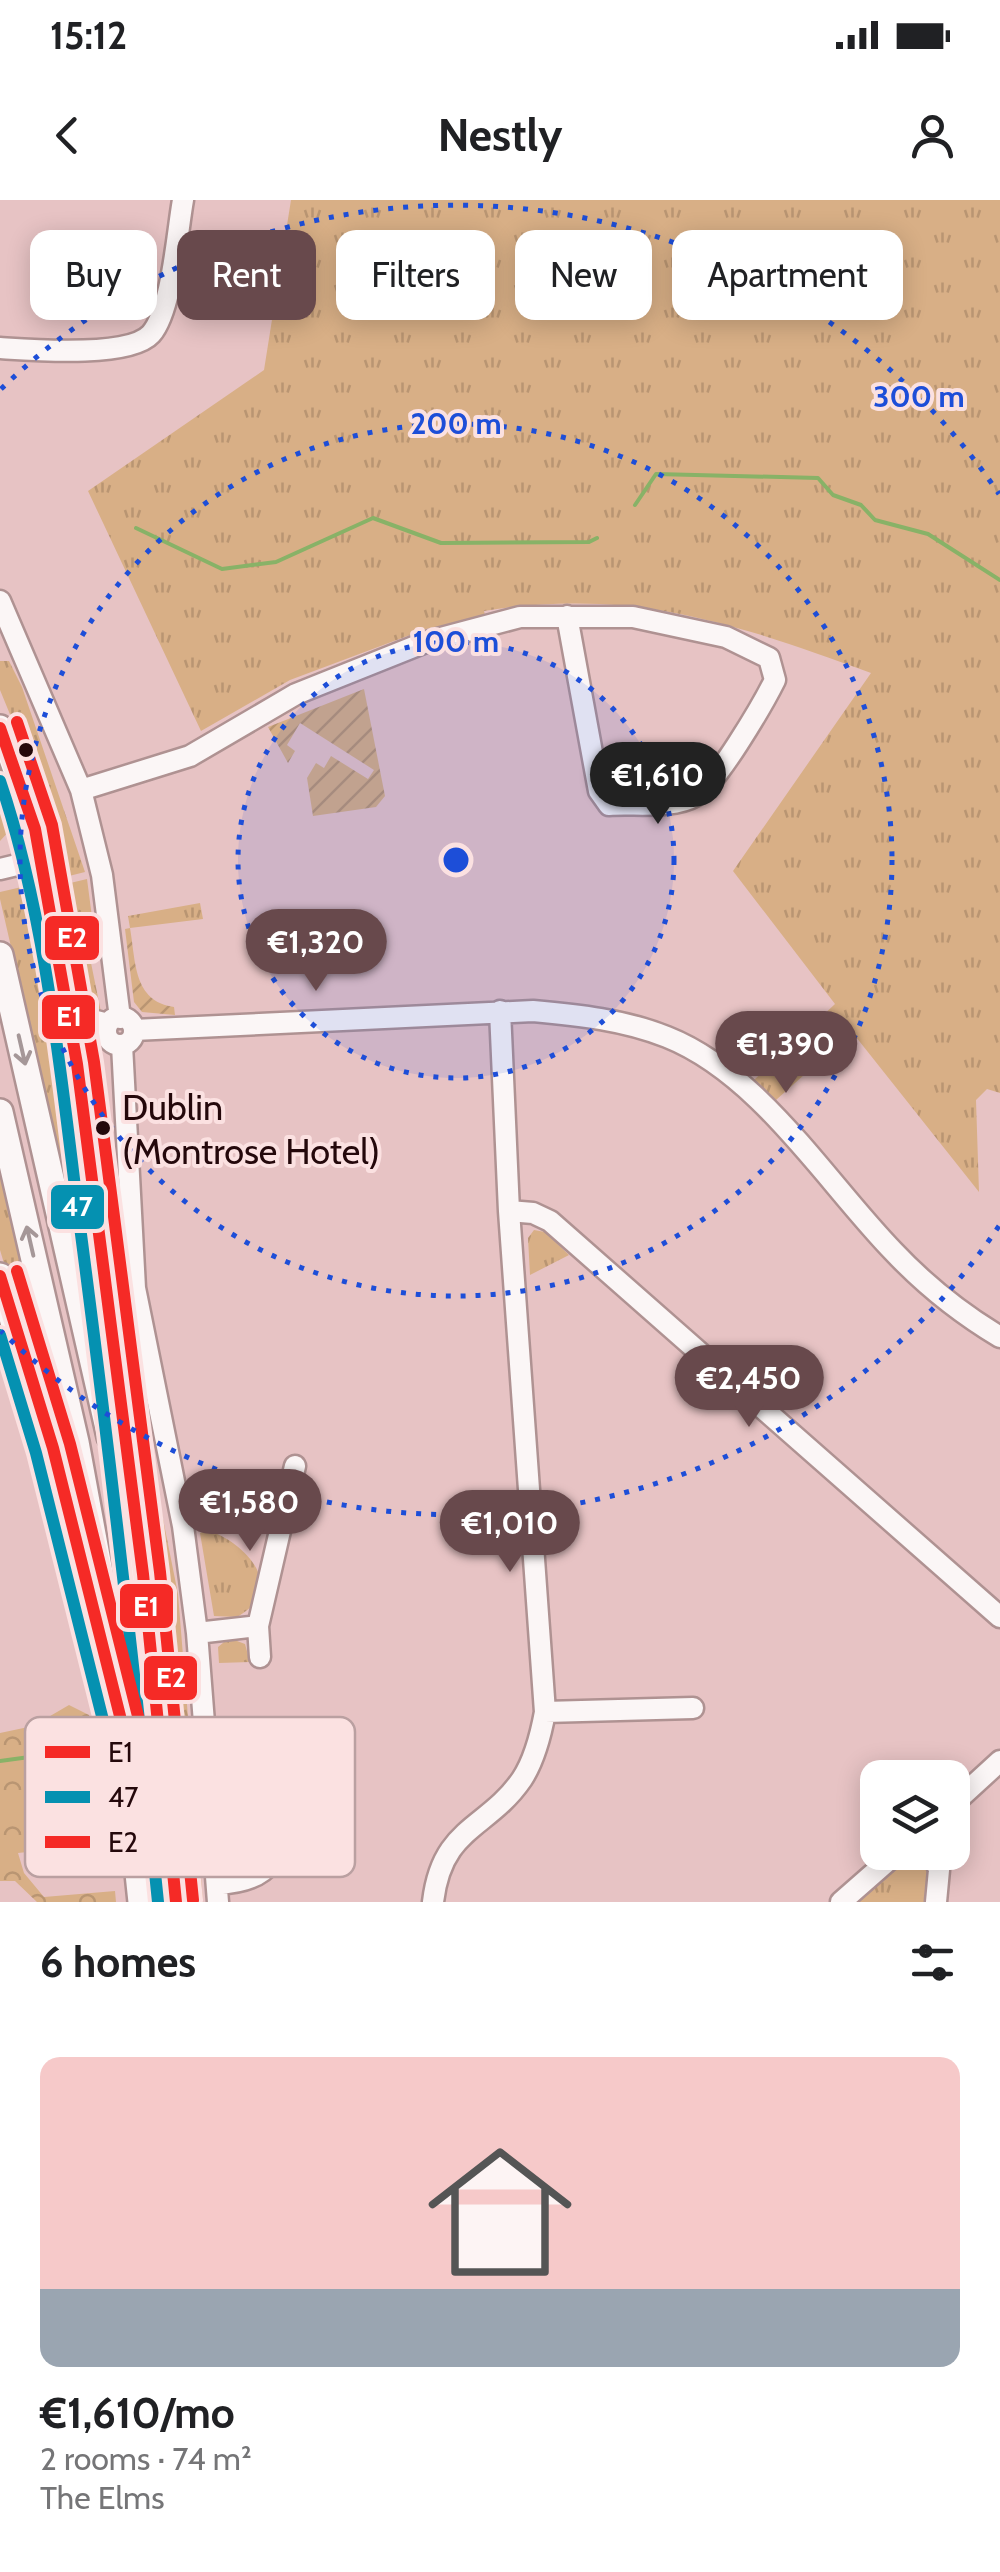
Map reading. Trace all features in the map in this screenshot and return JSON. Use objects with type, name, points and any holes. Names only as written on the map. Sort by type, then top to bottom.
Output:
[{"type":"main road","points":[[0,728],[23,788],[32,862],[69,1014],[115,1350],[155,1717]]},
{"type":"main road","points":[[0,955],[106,1411],[152,1692]]},
{"type":"main road","points":[[0,1112],[76,1442],[123,1717]]},
{"type":"main road","points":[[0,1276],[53,1448],[120,1717]]},
{"type":"main road","points":[[139,1877],[141,1902]]},
{"type":"main road","points":[[173,1877],[176,1902]]},
{"type":"street","points":[[0,348],[116,348],[141,343],[154,332],[164,305],[183,200]]},
{"type":"street","points":[[0,601],[7,641],[80,790],[102,875],[121,1029],[135,1288],[183,1526],[204,1717]]},
{"type":"street","points":[[80,790],[190,756],[296,694],[479,626],[520,617],[567,616],[633,617],[697,629],[726,637],[769,658],[776,680],[698,795],[682,801],[609,805],[599,791],[567,616]]},
{"type":"street","points":[[0,869],[32,862]]},
{"type":"street","points":[[433,1902],[436,1872],[448,1850],[522,1779],[545,1712],[509,1212],[500,1011]]},
{"type":"street","points":[[69,1014],[121,1029],[500,1011],[577,1014],[668,1037],[704,1056],[738,1082],[796,1141],[893,1252],[952,1306],[1000,1337]]},
{"type":"street","points":[[509,1212],[532,1213],[550,1220],[1000,1617]]},
{"type":"street","points":[[260,1657],[258,1626],[294,1466]]},
{"type":"street","points":[[197,1633],[258,1626]]},
{"type":"street","points":[[545,1712],[693,1708]]},
{"type":"street","points":[[970,1788],[1000,1761]]},
{"type":"street","points":[[841,1902],[877,1870]]},
{"type":"street","points":[[936,1902],[940,1870]]},
{"type":"street","points":[[218,1893],[255,1877]]},
{"type":"green space","points":[[291,200],[1000,200],[1000,1093],[987,1089],[976,1100],[979,1192],[852,1032],[776,1100],[754,1080],[835,1004],[733,871],[871,673],[773,639],[681,614],[587,604],[537,605],[484,611],[485,616],[426,629],[290,680],[201,731],[88,491],[264,370],[272,320],[316,320],[316,230],[286,230]]},
{"type":"green space","points":[[0,661],[9,661],[22,687],[85,872],[65,877],[32,768],[0,690]]},
{"type":"green space","points":[[364,689],[385,796],[376,807],[313,816],[307,778],[316,763],[324,768],[331,756],[368,779],[374,770],[300,723],[287,745],[295,751],[288,763],[268,727]]},
{"type":"green space","points":[[0,753],[23,816],[0,841]]},
{"type":"green space","points":[[87,879],[95,940],[90,958],[101,1012],[85,1006],[82,998],[77,936],[66,884]]},
{"type":"green space","points":[[26,886],[30,894],[44,901],[115,1399],[0,899],[0,892]]},
{"type":"green space","points":[[200,903],[203,919],[130,928],[128,916]]},
{"type":"green space","points":[[130,928],[144,988],[151,997],[174,1007],[175,1015],[142,1012],[134,1002],[125,929]]},
{"type":"green space","points":[[0,1158],[66,1451],[69,1480],[0,1250]]},
{"type":"green space","points":[[112,1207],[126,1334],[178,1594],[188,1717],[170,1717],[109,1218]]},
{"type":"green space","points":[[534,1230],[545,1232],[569,1255],[530,1275],[528,1238]]},
{"type":"green space","points":[[207,1530],[235,1545],[256,1567],[260,1593],[237,1617],[214,1616],[200,1533]]},
{"type":"green space","points":[[229,1638],[245,1644],[250,1662],[219,1663],[218,1647]]},
{"type":"green space","points":[[69,1705],[90,1717],[48,1717]]},
{"type":"green space","points":[[25,1728],[25,1852],[18,1853],[25,1877],[44,1897],[115,1891],[116,1902],[37,1902],[15,1881],[0,1881],[0,1733]]},
{"type":"green space","points":[[888,1870],[930,1870],[930,1902],[851,1902]]},
{"type":"green space","points":[[190,1877],[201,1877],[203,1902],[193,1902]]},
{"type":"waterway","points":[[635,505],[656,474],[818,478],[833,495],[861,505],[875,520],[928,534],[1000,580]]},
{"type":"waterway","points":[[136,528],[222,569],[276,562],[373,518],[441,543],[589,542],[597,538]]},
{"type":"waterway","points":[[0,1761],[25,1758]]},
{"type":"transit line","name":"E2","points":[[17,722],[52,825],[94,1062],[160,1572],[175,1717]]},
{"type":"transit line","name":"E1","points":[[0,728],[35,829],[77,1064],[143,1574],[157,1717]]},
{"type":"transit line","name":"47","points":[[0,781],[29,887],[58,1054],[138,1717]]},
{"type":"transit line","name":"E2","points":[[17,1271],[70,1444],[138,1717]]},
{"type":"transit line","name":"E1","points":[[0,1276],[53,1448],[120,1717]]},
{"type":"transit line","name":"47","points":[[0,1335],[36,1453],[102,1717]]},
{"type":"transit line","name":"47","points":[[155,1877],[158,1902]]},
{"type":"transit line","name":"E1","points":[[173,1877],[176,1902]]},
{"type":"transit line","name":"E2","points":[[191,1877],[193,1900]]},
{"type":"place","name":"Dublin (Montrose Hotel)","points":[[103,1128]]}]
